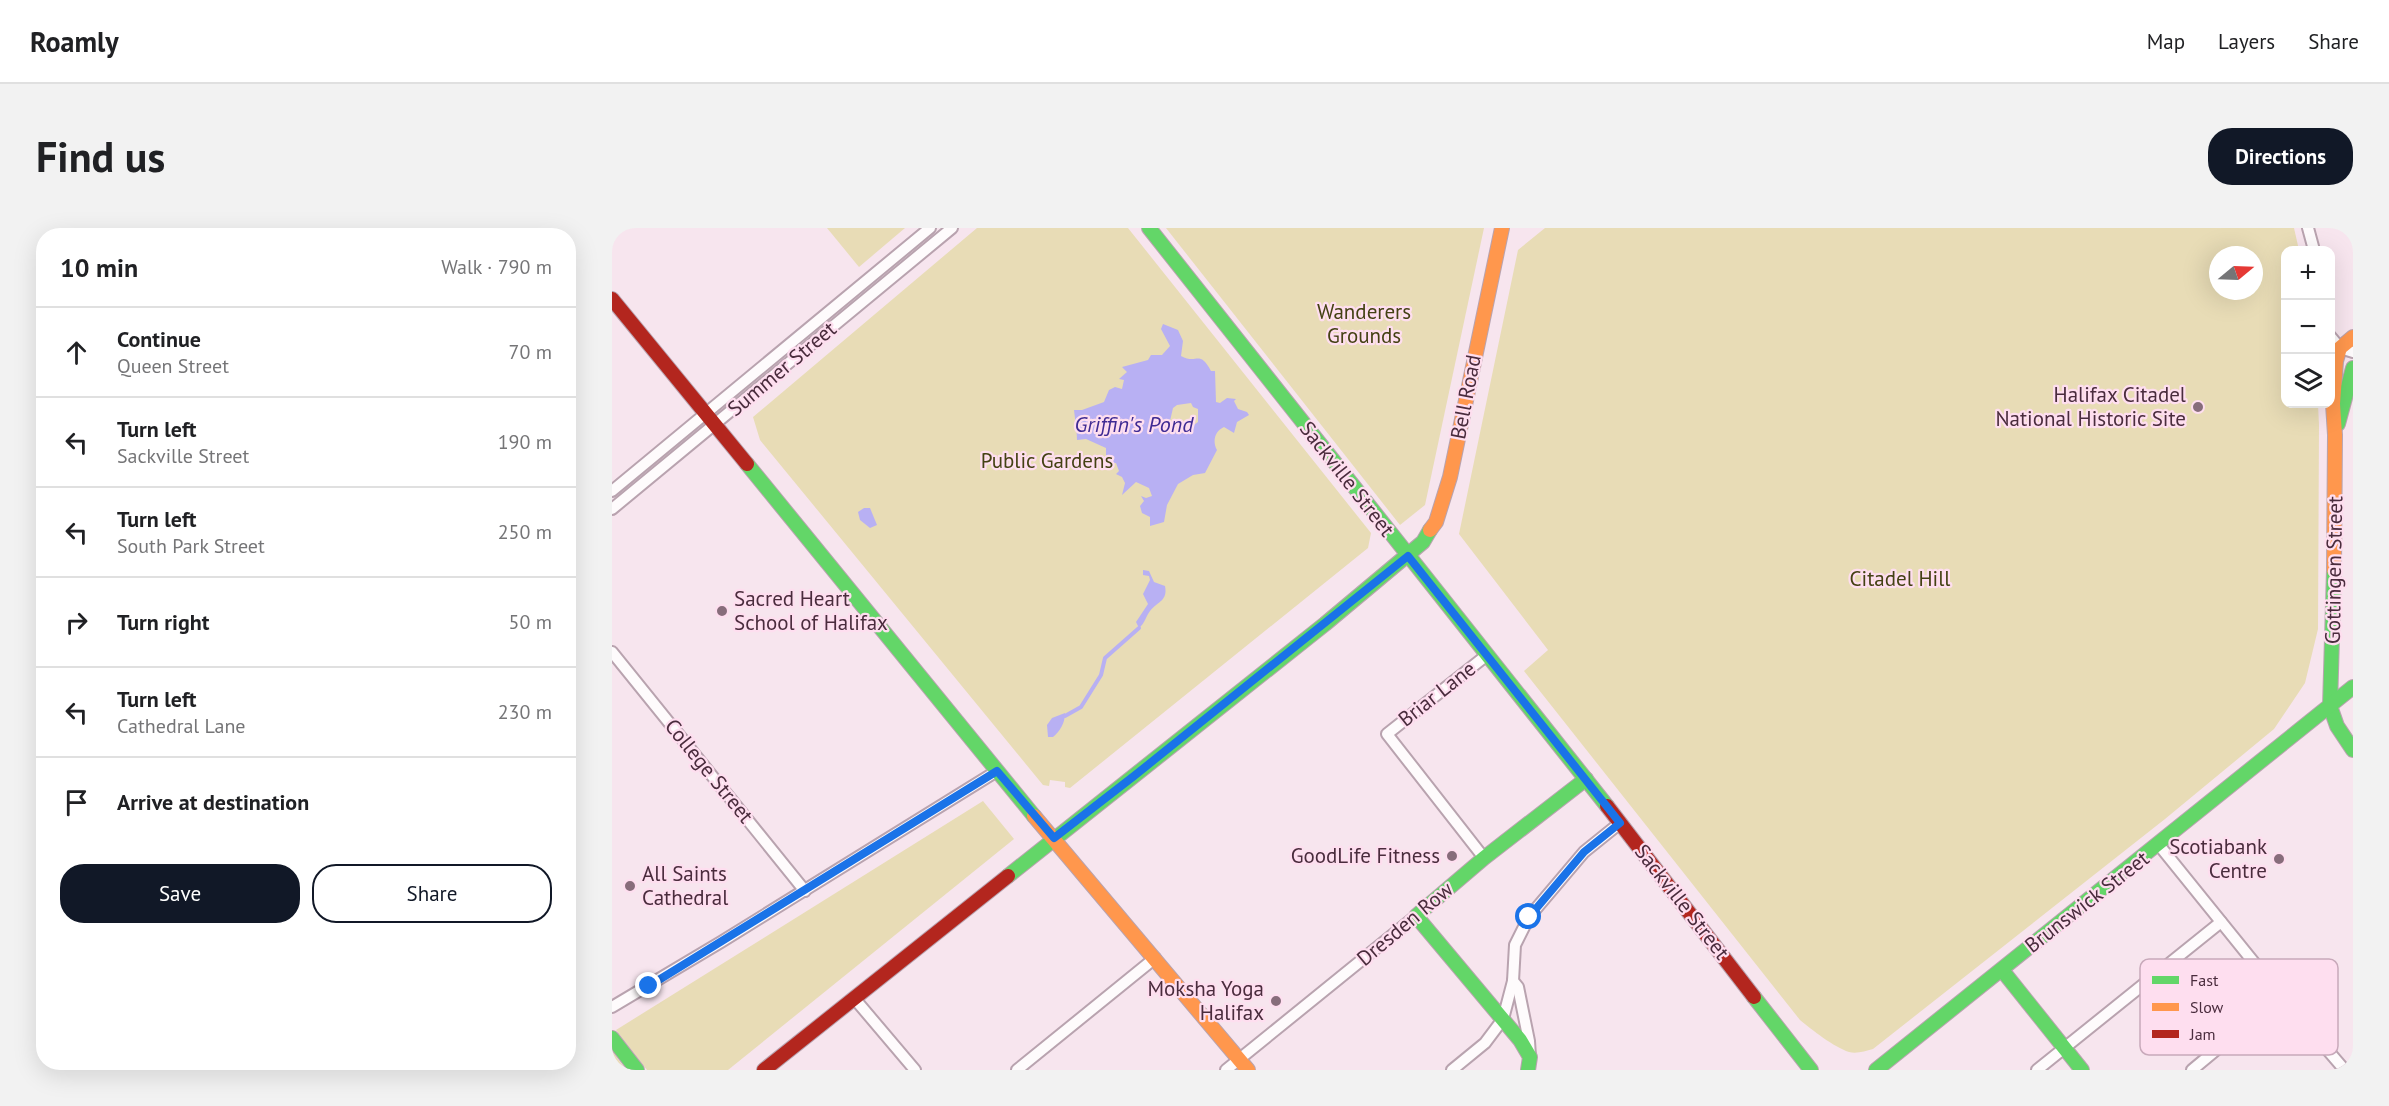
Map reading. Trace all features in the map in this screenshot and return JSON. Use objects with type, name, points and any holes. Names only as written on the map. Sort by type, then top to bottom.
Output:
[{"type":"street","name":"Summer Street","points":[[612,509],[710,419],[930,228]]},
{"type":"street","name":"Summer Street","points":[[612,491],[710,419],[952,228]]},
{"type":"street","name":"Sackville Street","points":[[1149,228],[1586,779],[1811,1070]]},
{"type":"street","name":"Bell Road","points":[[764,1070],[1217,710],[1423,542],[1436,522],[1450,477],[1502,228]]},
{"type":"street","points":[[2308,228],[2313,246]]},
{"type":"street","points":[[612,299],[997,771],[1244,1065]]},
{"type":"street","points":[[2335,340],[2347,350],[2353,337]]},
{"type":"street","name":"Gottingen Street","points":[[2330,706],[2336,435],[2333,404],[2336,361],[2347,350]]},
{"type":"street","name":"Gottingen Street","points":[[2336,435],[2353,368]]},
{"type":"street","name":"College Street","points":[[612,652],[805,891]]},
{"type":"street","name":"Briar Lane","points":[[1484,858],[1387,734],[1486,655]]},
{"type":"street","name":"Brunswick Street","points":[[1876,1070],[2353,687]]},
{"type":"street","points":[[2330,706],[2337,726],[2353,750]]},
{"type":"street","points":[[612,1007],[805,891],[997,771]]},
{"type":"street","name":"Dresden Row","points":[[1226,1070],[1244,1065],[1484,858],[1586,779]]},
{"type":"street","points":[[1452,1070],[1485,1043],[1503,1019],[1513,981],[1515,945],[1529,917],[1584,852],[1620,823]]},
{"type":"street","points":[[2159,845],[2251,959]]},
{"type":"street","points":[[1416,916],[1503,1019],[1529,1063]]},
{"type":"street","points":[[2175,959],[2221,922]]},
{"type":"street","points":[[1017,1070],[1155,958]]},
{"type":"street","points":[[2002,970],[2082,1070]]},
{"type":"street","points":[[1513,981],[1518,987],[1529,1041],[1529,1063]]},
{"type":"street","points":[[2037,1070],[2140,987]]},
{"type":"street","points":[[854,998],[915,1070]]},
{"type":"street","points":[[612,1038],[637,1070]]},
{"type":"street","points":[[2192,1070],[2210,1055]]},
{"type":"street","points":[[2330,1055],[2342,1069],[2353,1060]]},
{"type":"green space","points":[[827,228],[905,228],[859,267]]},
{"type":"green space","name":"Public Gardens","points":[[977,228],[1128,228],[1371,533],[1368,548],[1070,788],[1065,787],[1065,782],[1050,780],[1049,786],[1043,785],[760,440],[753,417]]},
{"type":"green space","name":"Wanderers Grounds","points":[[1166,228],[1484,228],[1425,505],[1400,525]]},
{"type":"green space","name":"Citadel Hill","points":[[1545,228],[2294,228],[2298,246],[2281,246],[2281,408],[2318,408],[2319,425],[2318,629],[2305,683],[2274,729],[2165,819],[1873,1049],[1852,1053],[1843,1050],[1800,1020],[1524,671],[1548,650],[1459,534],[1518,250]]},
{"type":"green space","points":[[983,801],[1014,839],[728,1070],[647,1070],[616,1030]]},
{"type":"green space","points":[[612,1051],[626,1070],[612,1070]]},
{"type":"water","name":"Griffin's Pond","points":[[1163,324],[1178,330],[1183,341],[1181,356],[1200,359],[1211,371],[1215,371],[1216,402],[1220,403],[1227,398],[1236,399],[1234,401],[1238,409],[1249,415],[1237,422],[1234,433],[1224,427],[1218,431],[1215,440],[1217,450],[1205,473],[1193,475],[1178,484],[1167,505],[1164,522],[1150,526],[1150,517],[1142,513],[1140,506],[1144,501],[1141,496],[1146,498],[1152,496],[1149,488],[1136,482],[1122,495],[1125,483],[1122,477],[1116,474],[1119,471],[1116,463],[1106,464],[1106,448],[1086,439],[1077,440],[1074,410],[1082,410],[1104,402],[1109,390],[1115,387],[1122,389],[1124,380],[1119,379],[1127,372],[1122,367],[1148,360],[1151,355],[1162,355],[1170,346],[1161,329]],"holes":[[[1191,403],[1198,409],[1198,422],[1189,431],[1177,434],[1170,421],[1173,408],[1177,405]]]},
{"type":"water","points":[[864,508],[870,508],[877,525],[870,528],[860,520],[858,512]]},
{"type":"water","points":[[1143,570],[1149,571],[1154,582],[1165,586],[1166,591],[1164,598],[1150,611],[1139,628],[1136,622],[1148,604],[1143,594],[1150,580],[1149,576],[1143,575]]},
{"type":"water","points":[[1065,713],[1060,729],[1053,737],[1048,737],[1047,725],[1052,718]]},
{"type":"waterway","points":[[1065,716],[1081,707],[1101,675],[1105,658],[1139,628]]},
{"type":"traffic: fast","points":[[1149,228],[1607,806]]},
{"type":"traffic: fast","points":[[2338,424],[2353,368]]},
{"type":"traffic: fast","points":[[747,464],[1034,816]]},
{"type":"traffic: fast","points":[[1008,876],[1325,624],[1423,542],[1430,530]]},
{"type":"traffic: fast","points":[[2334,570],[2330,706],[2337,726],[2353,750]]},
{"type":"traffic: fast","points":[[1876,1070],[2353,687]]},
{"type":"traffic: fast","points":[[1528,1070],[1530,1057],[1520,1040],[1416,916],[1484,858],[1586,779]]},
{"type":"traffic: fast","points":[[2002,970],[2082,1070]]},
{"type":"traffic: fast","points":[[1754,997],[1811,1070]]},
{"type":"traffic: fast","points":[[612,1038],[637,1070]]},
{"type":"traffic: slow","points":[[1430,530],[1436,522],[1450,477],[1502,228]]},
{"type":"traffic: slow","points":[[2334,570],[2335,435],[2333,404],[2336,361],[2340,348],[2353,337]]},
{"type":"traffic: slow","points":[[1034,816],[1248,1070]]},
{"type":"traffic: jam","points":[[612,299],[747,464]]},
{"type":"traffic: jam","points":[[1607,806],[1754,997]]},
{"type":"traffic: jam","points":[[764,1070],[1008,876]]},
{"type":"place","name":"Halifax Citadel National Historic Site","points":[[2198,407]]},
{"type":"place","name":"Sacred Heart School of Halifax","points":[[722,611]]},
{"type":"place","name":"GoodLife Fitness","points":[[1452,856]]},
{"type":"place","name":"Scotiabank Centre","points":[[2279,859]]},
{"type":"place","name":"All Saints Cathedral","points":[[630,886]]},
{"type":"place","name":"Moksha Yoga Halifax","points":[[1276,1001]]},
{"type":"route","points":[[649,986],[997,771],[1054,838],[1408,556],[1620,823],[1584,852],[1546,894],[1529,917]]}]
